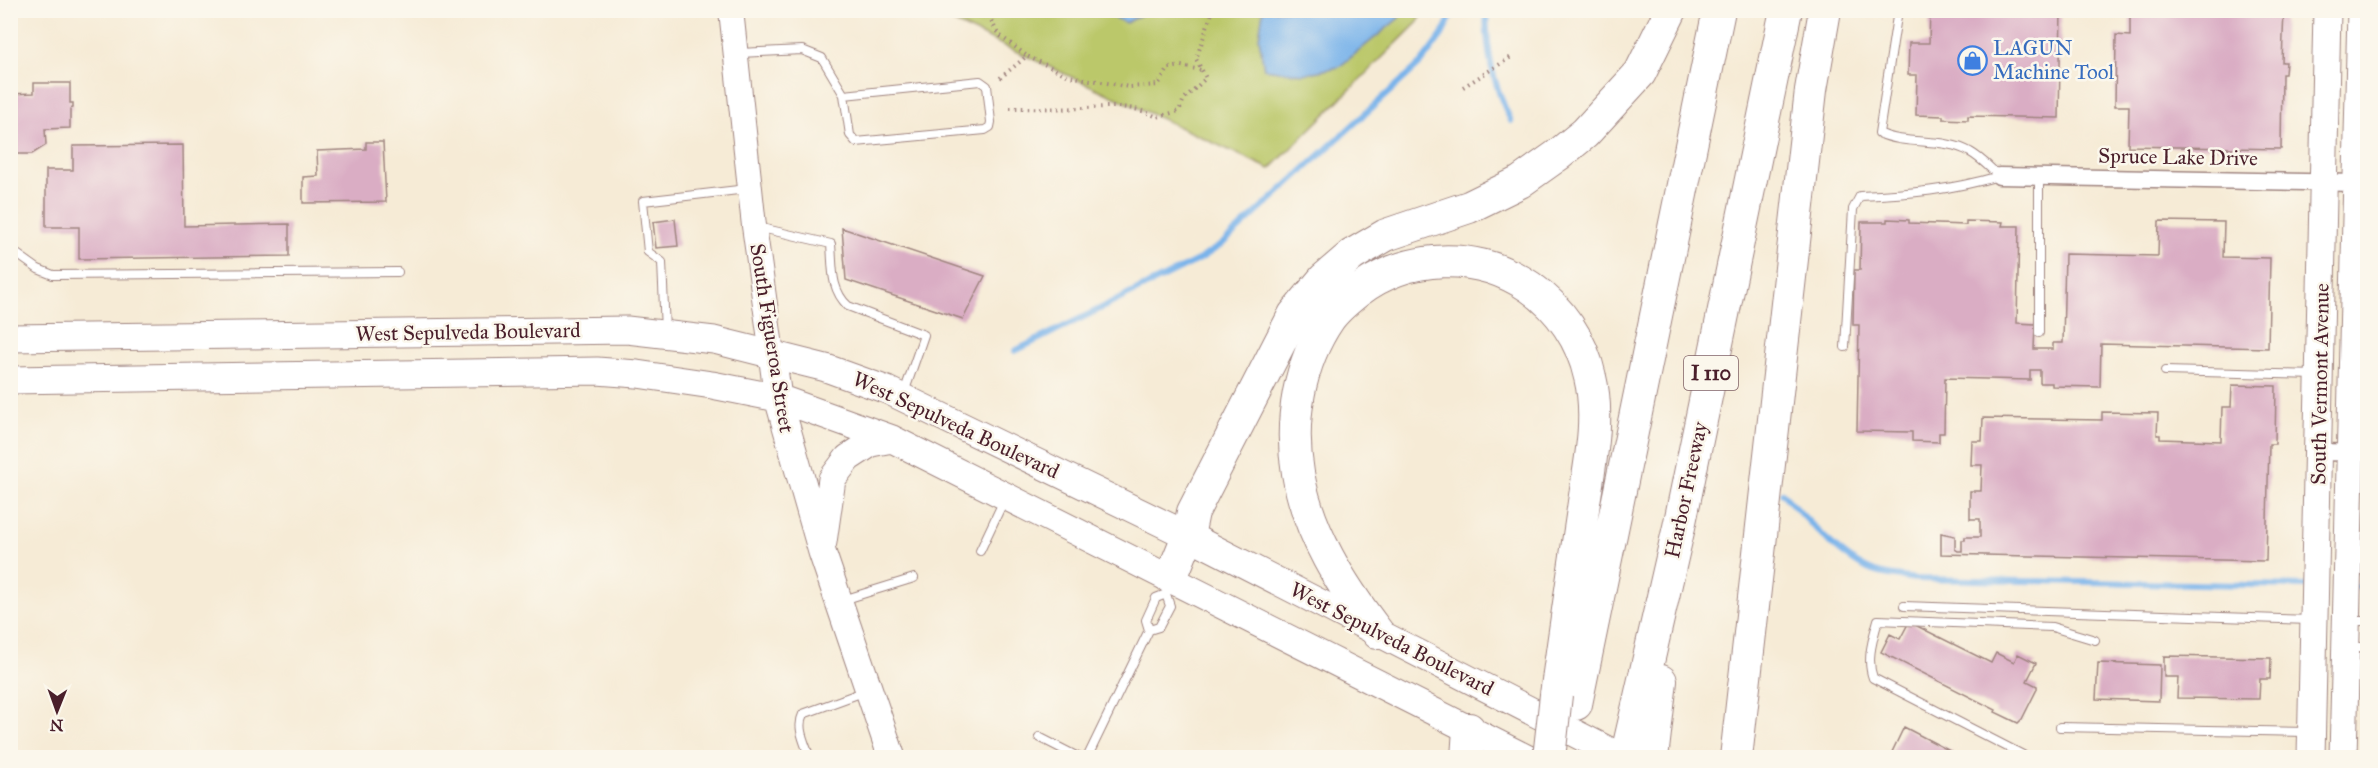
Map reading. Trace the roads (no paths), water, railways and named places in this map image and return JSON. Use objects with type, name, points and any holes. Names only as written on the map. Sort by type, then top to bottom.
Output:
[{"type":"highway","points":[[1168,586],[1188,536],[1193,512],[1289,324],[1310,295],[1352,255],[1386,235],[1469,207],[1520,182],[1558,155],[1585,133],[1640,73],[1671,10]]},
{"type":"highway","points":[[1549,758],[1566,700],[1719,10]]},
{"type":"highway","name":"Harbor Freeway","points":[[1637,751],[1679,526],[1786,10]]},
{"type":"highway","points":[[1736,758],[1811,90],[1825,10]]},
{"type":"highway","points":[[1378,633],[1350,597],[1312,523],[1297,472],[1295,442],[1298,392],[1309,356],[1329,318],[1372,280],[1402,267],[1436,260],[1472,262],[1506,273],[1519,280],[1540,294],[1555,308],[1579,344],[1590,376],[1594,429],[1566,700],[1566,758]]},
{"type":"main road","name":"South Figueroa Street","points":[[731,10],[754,226],[778,398],[837,602],[892,758]]},
{"type":"main road","name":"South Vermont Avenue","points":[[2311,745],[2327,10]]},
{"type":"main road","name":"South Vermont Avenue","points":[[2343,758],[2355,629],[2349,567],[2359,453],[2357,183],[2361,10]]},
{"type":"main road","name":"West Sepulveda Boulevard","points":[[10,338],[627,330],[714,340],[771,354],[826,368],[902,396],[1188,536],[1378,633],[1637,751]]},
{"type":"main road","name":"West Sepulveda Boulevard","points":[[10,380],[597,371],[701,383],[778,398],[892,439],[1005,496],[1168,586],[1468,743],[1526,758]]},
{"type":"main road","points":[[822,552],[832,479],[848,458],[871,443],[892,439]]},
{"type":"street","name":"Spruce Lake Drive","points":[[1999,176],[2357,183]]},
{"type":"street","points":[[2318,452],[2359,453]]},
{"type":"lane","points":[[1898,10],[1879,133],[1891,137],[1957,147],[1970,152],[1999,176]]},
{"type":"lane","points":[[735,53],[802,50],[822,58],[844,94],[850,135],[856,142],[985,130],[990,127],[987,86],[980,81],[844,94]]},
{"type":"lane","points":[[1845,347],[1853,209],[1860,196],[1903,195],[1960,187],[1999,176]]},
{"type":"lane","points":[[2039,178],[2039,333]]},
{"type":"lane","points":[[666,335],[662,262],[648,252],[643,201],[750,188]]},
{"type":"lane","points":[[754,226],[831,243],[835,288],[838,297],[848,306],[924,335],[902,396]]},
{"type":"lane","points":[[10,249],[38,269],[53,275],[398,272]]},
{"type":"lane","points":[[2165,371],[2320,375]]},
{"type":"lane","points":[[980,552],[1005,496]]},
{"type":"lane","points":[[837,602],[914,578]]},
{"type":"lane","points":[[1087,758],[1149,630],[1146,620],[1156,598],[1168,586]]},
{"type":"lane","points":[[1149,630],[1160,627],[1170,606],[1168,586]]},
{"type":"lane","points":[[1904,606],[2314,615]]},
{"type":"lane","points":[[2023,755],[1889,689],[1873,678],[1869,668],[1871,645],[1878,620],[2052,627],[2095,639]]},
{"type":"lane","points":[[810,758],[800,729],[799,721],[803,714],[869,690]]},
{"type":"lane","points":[[2060,727],[2311,745]]},
{"type":"lane","points":[[1039,737],[1080,758]]},
{"type":"water","points":[[1263,10],[1402,11],[1399,18],[1339,67],[1303,74],[1264,69],[1259,38]]},
{"type":"water","points":[[1099,11],[1148,11],[1126,23]]},
{"type":"waterway","points":[[1015,351],[1200,259],[1221,245],[1421,63],[1442,35],[1454,10]]},
{"type":"waterway","points":[[1486,10],[1492,67],[1499,93],[1511,121]]},
{"type":"waterway","points":[[1782,493],[1813,526],[1850,559],[1875,572],[1885,574],[1917,579],[2307,586]]},
{"type":"waterway","points":[[2353,587],[2368,587]]},
{"type":"place","name":"LAGUN Machine Tool","points":[[1972,60]]}]
